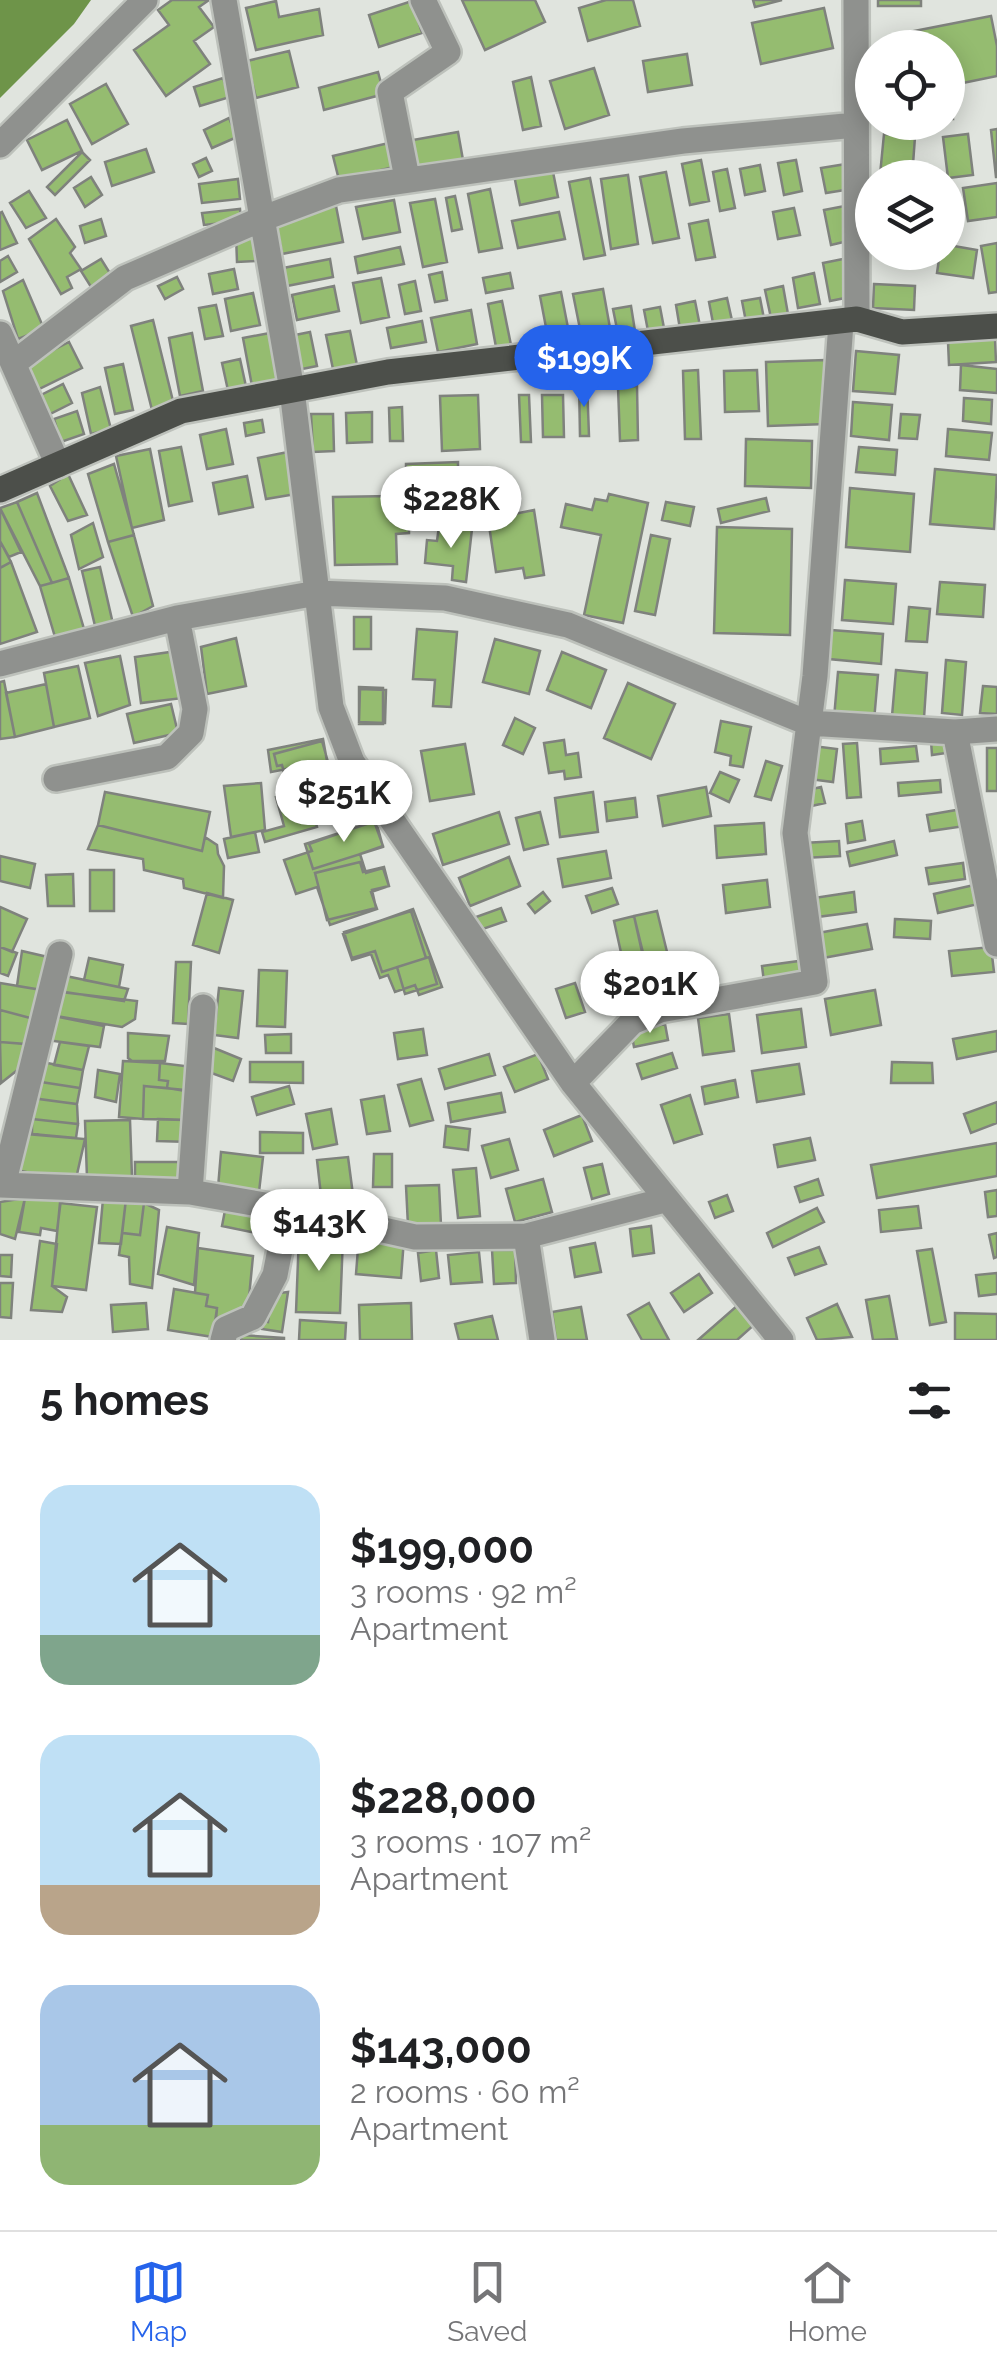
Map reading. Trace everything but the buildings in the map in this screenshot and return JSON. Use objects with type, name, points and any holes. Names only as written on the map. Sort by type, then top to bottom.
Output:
[{"type":"main road","points":[[0,490],[181,411],[388,372],[849,321],[902,332],[997,326]]},
{"type":"street","points":[[0,145],[145,0]]},
{"type":"street","points":[[224,0],[292,390],[331,707],[352,762],[573,1083],[781,1340]]},
{"type":"street","points":[[407,178],[390,92],[448,52],[424,0]]},
{"type":"street","points":[[856,0],[856,30]]},
{"type":"street","points":[[14,363],[125,278],[338,190],[683,141],[855,125]]},
{"type":"street","points":[[573,1083],[632,1022],[660,1010],[815,982],[795,833],[849,321],[855,140]]},
{"type":"street","points":[[0,334],[58,465]]},
{"type":"street","points":[[0,664],[177,618],[317,593],[446,598],[568,625],[808,723],[955,732],[997,729]]},
{"type":"street","points":[[56,779],[167,757],[191,733],[195,709],[177,618]]},
{"type":"street","points":[[955,732],[997,944]]},
{"type":"street","points":[[60,954],[2,1185],[190,1192],[414,1237],[526,1236],[664,1200]]},
{"type":"street","points":[[190,1192],[203,1008]]},
{"type":"street","points":[[223,1340],[226,1328],[253,1317],[275,1276],[288,1209]]},
{"type":"street","points":[[526,1236],[542,1340]]},
{"type":"shaded area","points":[[0,0],[91,0],[74,24],[0,98]]}]
